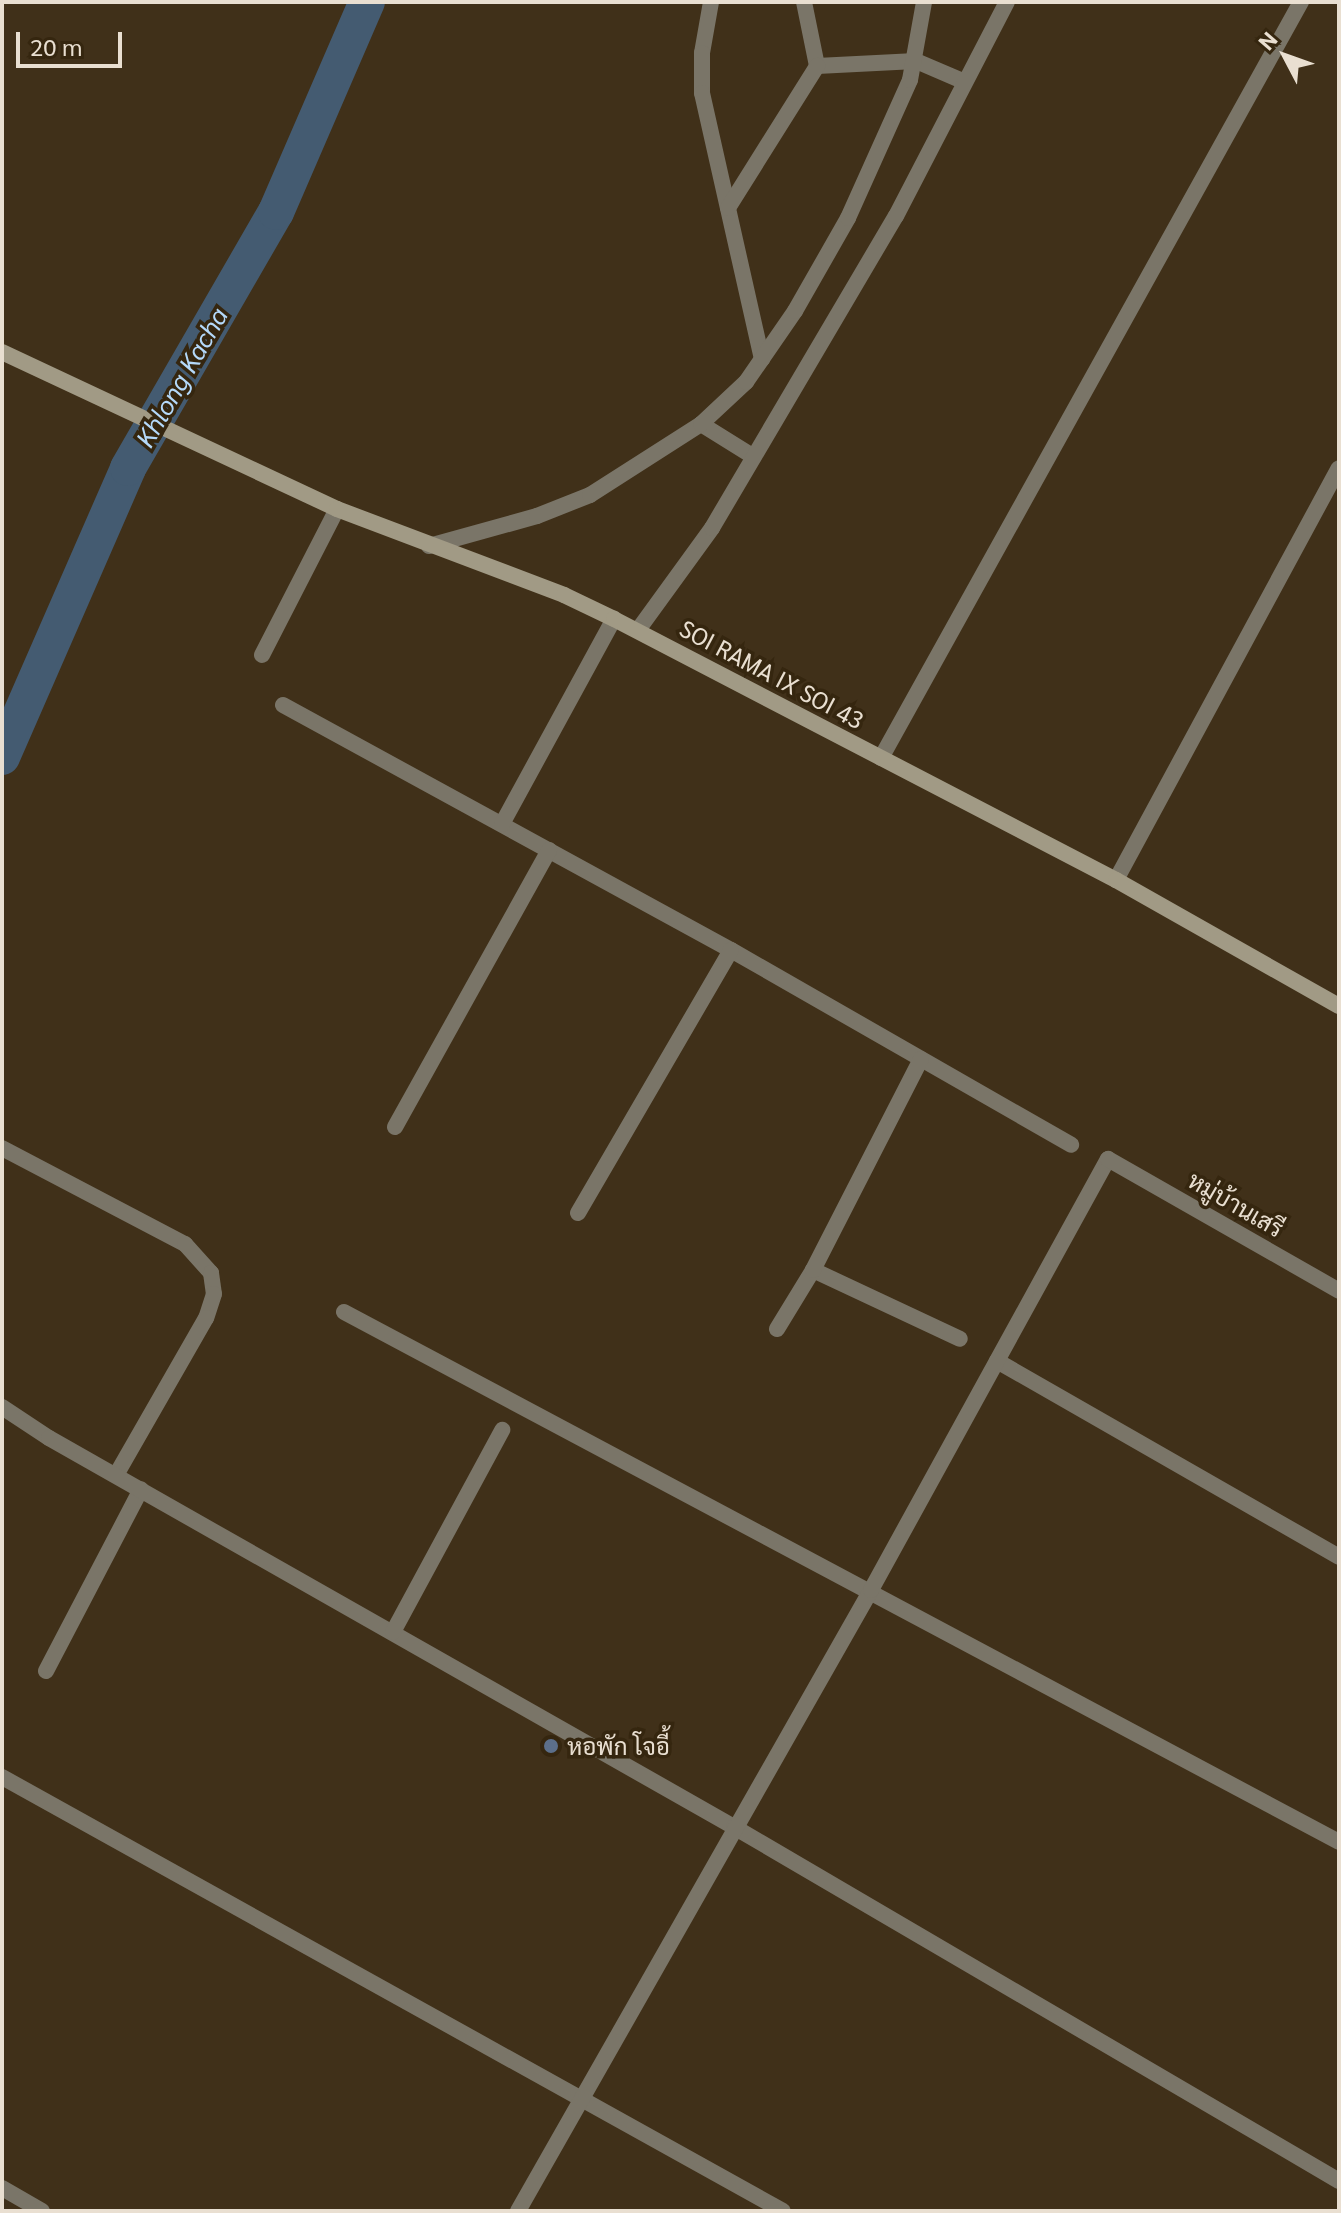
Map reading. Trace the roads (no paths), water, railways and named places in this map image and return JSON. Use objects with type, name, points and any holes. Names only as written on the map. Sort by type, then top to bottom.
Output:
[{"type":"street","points":[[711,2],[702,53],[702,93],[762,359]]},
{"type":"street","points":[[728,208],[817,66],[804,2]]},
{"type":"street","points":[[429,546],[537,516],[590,495],[701,424],[746,382],[795,311],[848,218],[916,61],[924,2]]},
{"type":"street","points":[[638,630],[712,528],[896,216],[1007,2]]},
{"type":"street","points":[[881,758],[1301,2]]},
{"type":"street","points":[[817,66],[916,61],[965,82]]},
{"type":"street","name":"SOI RAMA IX SOI 43","points":[[2,352],[337,509],[535,584],[638,630],[1116,880],[1338,1004]]},
{"type":"street","points":[[701,424],[754,457]]},
{"type":"street","points":[[1116,880],[1339,468]]},
{"type":"street","points":[[262,655],[337,509]]},
{"type":"street","points":[[502,824],[614,619]]},
{"type":"street","points":[[283,705],[731,950],[1071,1145]]},
{"type":"street","points":[[395,1127],[549,850]]},
{"type":"street","points":[[578,1213],[731,950]]},
{"type":"street","points":[[777,1329],[813,1270],[921,1059]]},
{"type":"street","points":[[2,1148],[185,1244],[211,1273],[214,1294],[206,1318],[116,1475]]},
{"type":"street","name":"หมู่บ้านเสรี","points":[[997,1361],[1108,1159],[1339,1291]]},
{"type":"street","points":[[813,1270],[960,1339]]},
{"type":"street","points":[[344,1312],[1339,1842]]},
{"type":"street","points":[[518,2211],[871,1590],[997,1361],[1339,1557]]},
{"type":"street","points":[[2,1407],[49,1438],[734,1827],[1339,2181]]},
{"type":"street","points":[[393,1632],[502,1430]]},
{"type":"street","points":[[46,1671],[141,1489]]},
{"type":"street","points":[[2,1777],[581,2096],[783,2211]]},
{"type":"street","points":[[2,2188],[42,2211]]},
{"type":"waterway","name":"Khlong Kacha","points":[[2,757],[128,468],[276,212],[367,2]]},
{"type":"place","name":"หอพัก โจอี้","points":[[551,1746]]}]
